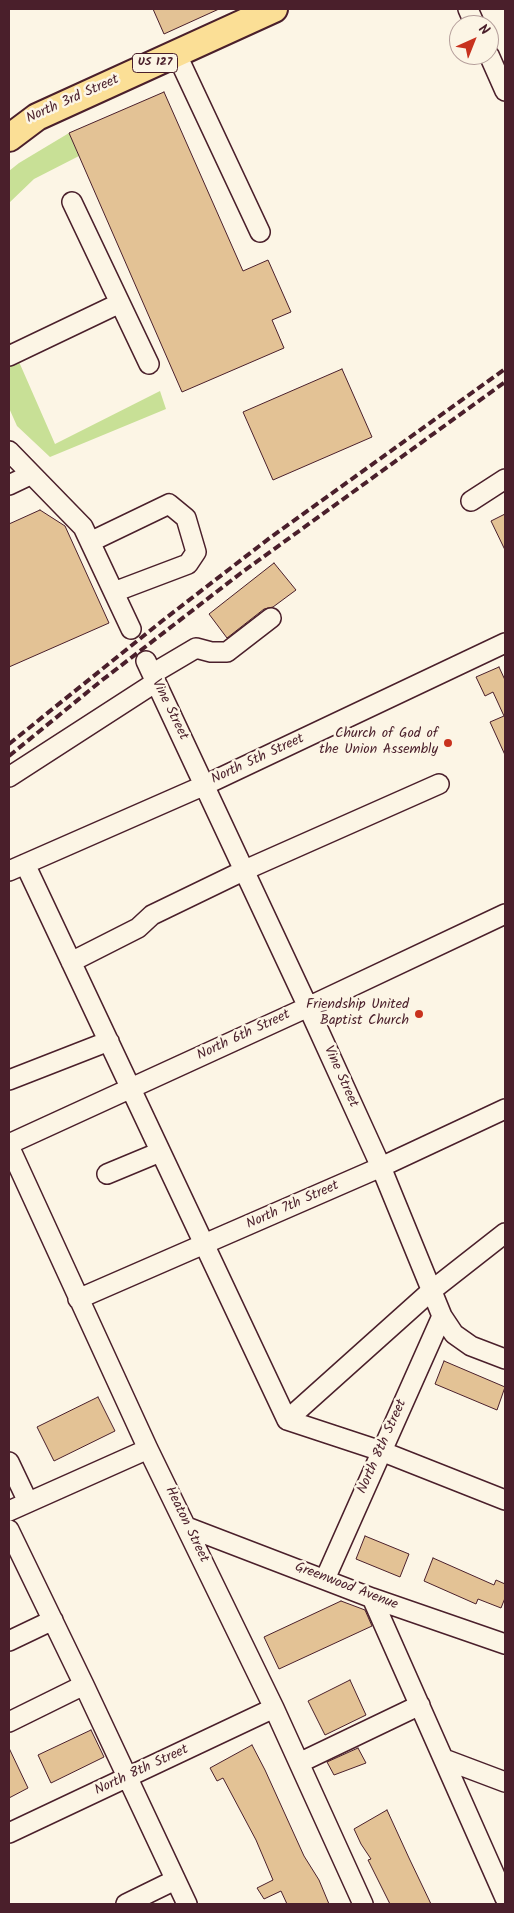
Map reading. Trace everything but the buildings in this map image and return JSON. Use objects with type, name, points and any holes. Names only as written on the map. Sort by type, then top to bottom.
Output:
[{"type":"highway","name":"North 3rd Street","points":[[36,117],[274,9]]},
{"type":"highway","name":"US 127","points":[[9,138],[36,117]]},
{"type":"street","points":[[176,53],[260,232]]},
{"type":"street","points":[[493,65],[505,91]]},
{"type":"street","name":"North 3rd Street","points":[[9,130],[36,117]]},
{"type":"street","points":[[72,202],[149,364]]},
{"type":"street","points":[[9,356],[120,303]]},
{"type":"street","points":[[9,451],[83,527],[131,629]]},
{"type":"street","points":[[9,485],[30,474]]},
{"type":"street","points":[[471,501],[505,479]]},
{"type":"street","points":[[90,542],[169,504],[186,518],[196,552],[188,564],[114,592]]},
{"type":"street","points":[[9,777],[152,672],[196,648],[211,652],[227,652],[271,618]]},
{"type":"street","name":"North 5th Street","points":[[17,868],[205,785],[505,643]]},
{"type":"street","name":"Vine Street","points":[[152,672],[381,1167],[442,1316],[454,1334],[470,1346],[505,1359]]},
{"type":"street","points":[[71,962],[138,928],[152,915],[245,870],[439,784]]},
{"type":"street","points":[[17,868],[71,962],[287,1420],[381,1451],[505,1500]]},
{"type":"street","name":"North 6th Street","points":[[9,1145],[505,914]]},
{"type":"street","points":[[9,1080],[109,1041]]},
{"type":"street","name":"North 7th Street","points":[[78,1299],[381,1167],[505,1109]]},
{"type":"street","name":"Heaton Street","points":[[9,1145],[16,1180],[78,1299],[148,1449],[274,1708],[362,1904]]},
{"type":"street","points":[[107,1174],[160,1152]]},
{"type":"street","points":[[287,1420],[431,1291],[505,1233]]},
{"type":"street","name":"North 8th Street","points":[[325,1579],[442,1316]]},
{"type":"street","points":[[9,1511],[148,1449]]},
{"type":"street","points":[[9,1462],[28,1502]]},
{"type":"street","name":"Greenwood Avenue","points":[[187,1527],[372,1598],[505,1644]]},
{"type":"street","points":[[9,1530],[187,1904]]},
{"type":"street","points":[[372,1598],[505,1898]]},
{"type":"street","points":[[9,1641],[52,1620]]},
{"type":"street","points":[[9,1722],[84,1685]]},
{"type":"street","points":[[299,1763],[420,1705]]},
{"type":"street","name":"North 8th Street","points":[[9,1833],[274,1708]]},
{"type":"street","points":[[444,1759],[505,1782]]},
{"type":"street","points":[[126,1904],[175,1880]]},
{"type":"green space","points":[[69,133],[79,156],[34,179],[9,203],[9,171]]},
{"type":"green space","points":[[9,339],[55,444],[160,391],[166,409],[50,457],[17,426],[9,408]]},
{"type":"railway","points":[[9,744],[162,621],[271,537],[505,369]]},
{"type":"railway","points":[[9,756],[101,681],[241,573],[505,382]]},
{"type":"place","name":"Church of God of the Union Assembly","points":[[448,743]]},
{"type":"place","name":"Friendship United Baptist Church","points":[[419,1014]]}]
